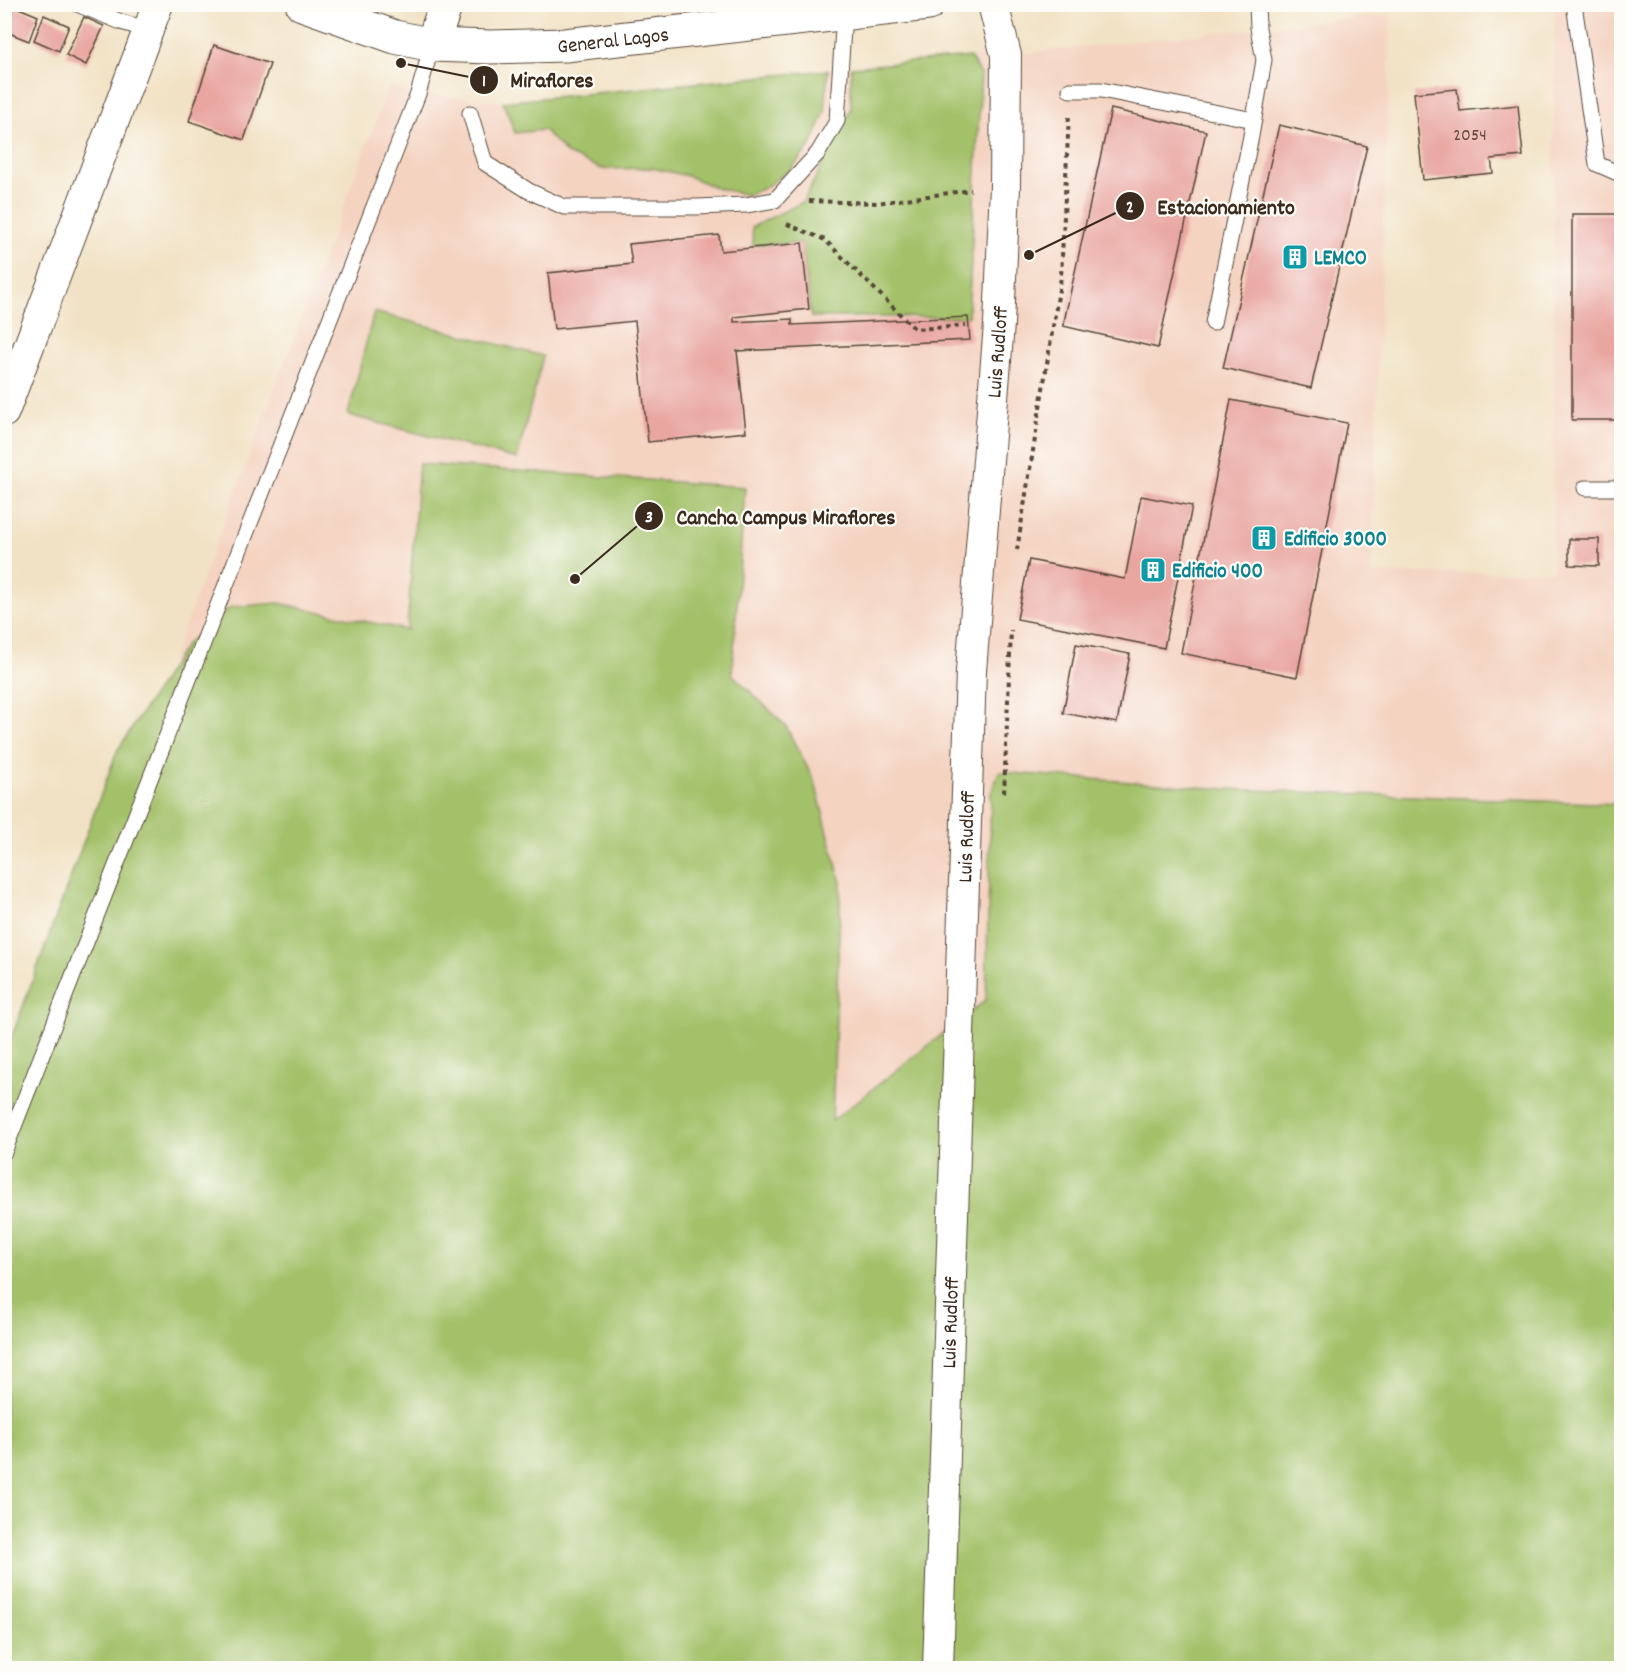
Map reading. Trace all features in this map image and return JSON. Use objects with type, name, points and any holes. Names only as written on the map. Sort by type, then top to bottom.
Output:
[{"type":"main road","name":"General Lagos","points":[[302,4],[395,37],[432,45],[490,47],[566,45],[928,4]]},
{"type":"main road","points":[[432,45],[446,4]]},
{"type":"street","name":"Luis Rudloff","points":[[938,1668],[971,671],[999,324],[1005,186],[1006,55],[993,4]]},
{"type":"street","points":[[4,412],[154,17]]},
{"type":"lane","points":[[76,4],[121,22],[154,17]]},
{"type":"lane","points":[[1213,323],[1264,60],[1258,28],[1257,4]]},
{"type":"lane","points":[[1574,4],[1597,164],[1622,175]]},
{"type":"lane","points":[[470,113],[485,163],[529,191],[564,207],[746,205],[775,200],[818,153],[837,121],[844,13]]},
{"type":"lane","points":[[4,1152],[418,94],[432,45]]},
{"type":"lane","points":[[1070,90],[1101,90],[1254,120]]},
{"type":"lane","points":[[1585,488],[1622,488]]},
{"type":"path","points":[[1016,559],[1060,277],[1070,90]]},
{"type":"path","points":[[775,200],[877,203],[1005,186]]},
{"type":"path","points":[[746,205],[825,240],[915,329],[999,324]]},
{"type":"path","points":[[1003,803],[1012,620]]},
{"type":"shaded area","points":[[1554,5],[1621,5],[1621,1668],[5,1668],[4,1105],[389,86],[418,94],[503,102],[924,60],[1006,55],[1391,14],[1371,574],[1553,571]]},
{"type":"green space","points":[[970,57],[981,76],[968,317],[811,317],[802,243],[753,245],[752,227],[803,202],[851,109],[851,67]]},
{"type":"green space","points":[[828,70],[825,112],[811,145],[791,169],[764,188],[747,195],[717,188],[688,176],[652,168],[602,169],[567,154],[544,130],[515,133],[503,102]]},
{"type":"green space","points":[[374,312],[543,356],[517,459],[348,415]]},
{"type":"green space","points":[[419,464],[745,487],[732,674],[785,725],[815,782],[841,883],[832,1121],[986,1000],[991,793],[999,772],[1225,789],[1621,804],[1621,1668],[5,1668],[4,1058],[117,751],[187,643],[231,607],[278,603],[407,630]]},
{"type":"building","points":[[14,6],[38,16],[29,41],[4,31]]},
{"type":"building","points":[[44,15],[69,26],[59,51],[34,40]]},
{"type":"building","points":[[84,17],[104,26],[86,65],[66,55]]},
{"type":"building","points":[[214,45],[270,64],[244,140],[189,121]]},
{"type":"building","points":[[1457,89],[1460,111],[1518,105],[1523,156],[1491,159],[1493,173],[1423,180],[1414,93]]},
{"type":"building","points":[[1111,109],[1206,131],[1158,348],[1063,326]]},
{"type":"building","name":"LEMCO","points":[[1279,125],[1367,146],[1311,388],[1223,368]]},
{"type":"building","points":[[1572,214],[1622,214],[1622,420],[1572,420]]},
{"type":"building","points":[[719,235],[721,251],[802,243],[809,309],[734,317],[734,322],[792,319],[792,325],[968,317],[970,340],[737,351],[746,432],[648,442],[635,321],[554,329],[548,273],[632,264],[629,244]]},
{"type":"building","name":"Edificio 3000","points":[[1231,400],[1347,423],[1297,677],[1181,653]]},
{"type":"building","name":"Edificio 400","points":[[1141,496],[1192,506],[1164,648],[1017,619],[1029,560],[1125,579]]},
{"type":"building","points":[[1569,539],[1599,539],[1599,566],[1569,565]]},
{"type":"building","points":[[1076,644],[1130,654],[1117,723],[1063,713]]},
{"type":"place","name":"Miraflores","points":[[401,63]]},
{"type":"place","name":"Estacionamiento","points":[[1029,255]]},
{"type":"place","name":"LEMCO","points":[[1295,257]]},
{"type":"place","name":"Edificio 3000","points":[[1264,538]]},
{"type":"place","name":"Edificio 400","points":[[1153,570]]},
{"type":"place","name":"Cancha Campus Miraflores","points":[[575,579]]}]
